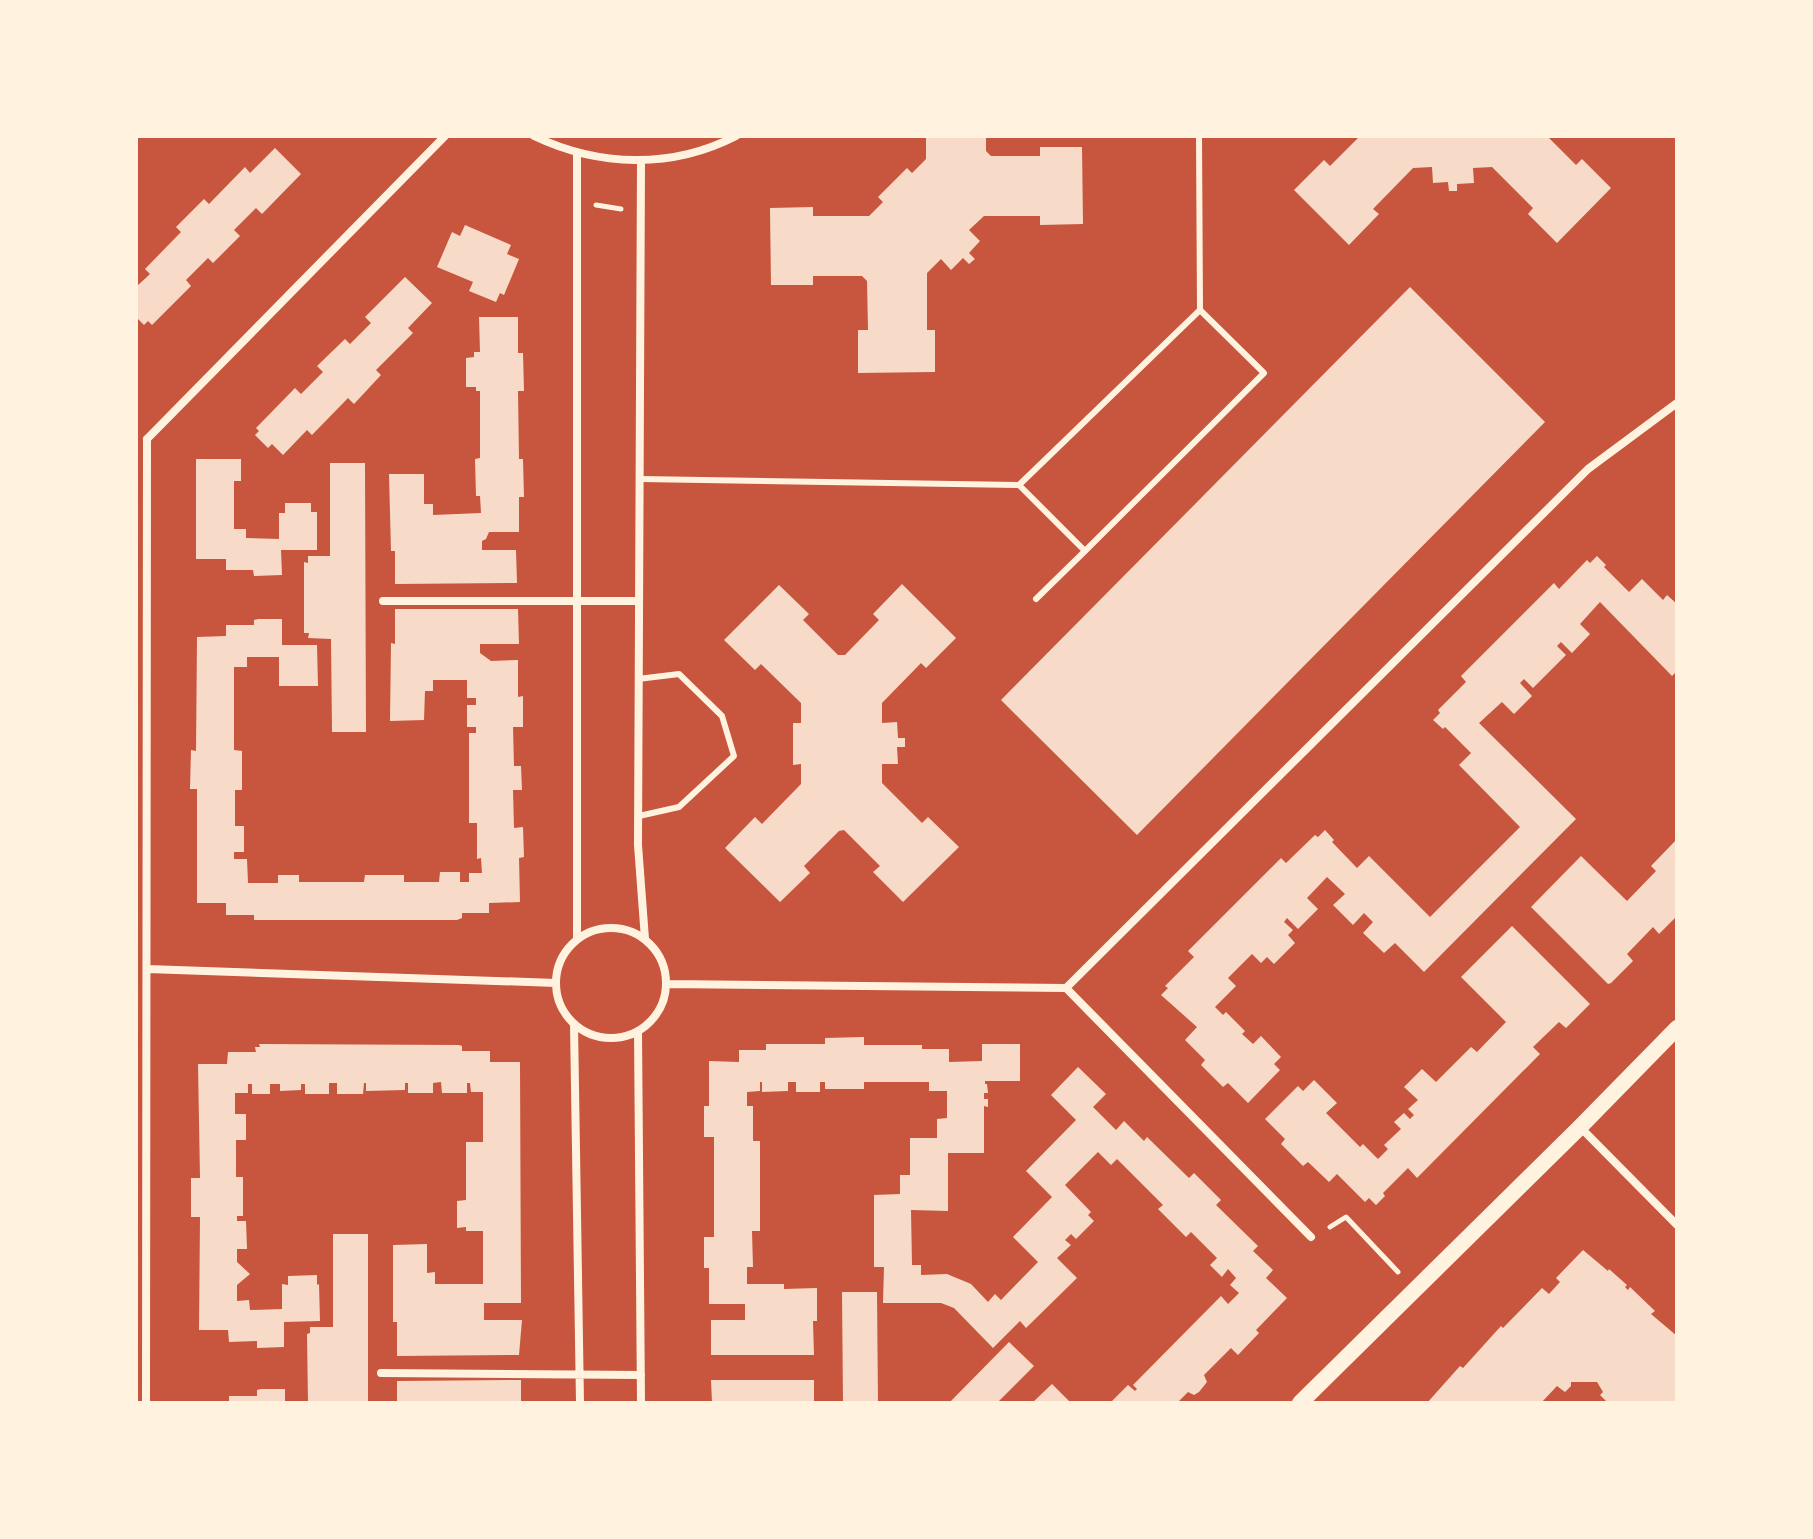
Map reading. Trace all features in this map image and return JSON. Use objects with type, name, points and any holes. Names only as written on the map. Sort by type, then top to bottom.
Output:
[{"type":"main road","points":[[1300,1403],[1677,1028]]},
{"type":"street","points":[[142,1400],[147,969],[147,439],[445,136]]},
{"type":"street","points":[[534,136],[577,153],[641,161],[691,154],[736,136]]},
{"type":"street","points":[[577,153],[577,939]]},
{"type":"street","points":[[641,161],[637,601],[639,816],[645,939]]},
{"type":"street","points":[[1066,988],[1588,469],[1677,403]]},
{"type":"street","points":[[136,439],[147,439]]},
{"type":"street","points":[[383,601],[637,601]]},
{"type":"street","points":[[614,928],[630,931],[645,939],[656,950],[663,964],[666,984],[665,996],[650,1022],[624,1037],[609,1038],[590,1034],[574,1024],[562,1009],[556,983],[557,971],[565,953],[577,939],[595,930],[614,928]]},
{"type":"street","points":[[147,969],[556,983]]},
{"type":"street","points":[[666,984],[1066,988],[1311,1237]]},
{"type":"street","points":[[574,1024],[580,1403]]},
{"type":"street","points":[[638,1031],[641,1403]]},
{"type":"street","points":[[1580,1127],[1677,1225]]},
{"type":"street","points":[[381,1373],[641,1375]]},
{"type":"lane","points":[[1036,599],[1264,373],[1200,310],[1199,136]]},
{"type":"lane","points":[[1019,485],[1200,310]]},
{"type":"lane","points":[[640,479],[1019,485],[1085,551]]},
{"type":"lane","points":[[136,569],[147,569]]},
{"type":"lane","points":[[638,679],[679,674],[722,716],[734,756],[679,807],[639,816]]},
{"type":"path","points":[[595,205],[626,209]]},
{"type":"path","points":[[1311,1237],[1346,1217],[1414,1290]]},
{"type":"building","points":[[926,136],[986,136],[986,151],[991,156],[1040,156],[1040,147],[1082,147],[1083,224],[1040,225],[1040,216],[984,216],[969,230],[980,241],[969,253],[975,259],[969,264],[963,258],[951,270],[941,259],[927,273],[927,330],[935,330],[935,372],[858,373],[858,330],[868,330],[867,281],[862,276],[813,276],[813,285],[771,285],[770,208],[813,207],[813,216],[869,216],[883,202],[878,197],[907,168],[912,173],[926,159]]},
{"type":"building","points":[[1360,136],[1547,136],[1576,165],[1582,159],[1611,188],[1557,243],[1528,214],[1533,208],[1492,167],[1473,168],[1474,183],[1457,184],[1457,191],[1449,191],[1448,182],[1433,183],[1432,167],[1413,168],[1373,209],[1379,214],[1349,245],[1294,190],[1324,160],[1330,166]]},
{"type":"building","points":[[275,148],[301,174],[262,214],[256,208],[234,230],[240,236],[213,263],[208,258],[186,280],[191,286],[152,325],[148,321],[144,325],[136,317],[136,287],[150,274],[145,269],[181,232],[176,227],[204,199],[209,204],[245,167],[250,173]]},
{"type":"building","points":[[465,225],[511,245],[507,254],[519,259],[504,295],[500,293],[496,302],[469,291],[473,282],[437,267],[452,232],[460,236]]},
{"type":"building","points":[[405,277],[432,303],[408,328],[413,333],[376,370],[381,375],[354,404],[348,398],[312,435],[307,430],[283,455],[272,444],[268,448],[255,435],[259,431],[256,428],[295,388],[301,394],[323,372],[317,366],[345,339],[350,344],[371,323],[365,317]]},
{"type":"building","points":[[1410,287],[1545,422],[1137,835],[1001,700]]},
{"type":"building","points":[[479,317],[518,317],[518,353],[523,353],[524,391],[518,391],[519,459],[523,459],[524,497],[519,497],[519,532],[489,532],[482,541],[482,550],[516,550],[517,583],[395,584],[389,474],[424,474],[424,504],[433,504],[433,515],[481,513],[480,496],[476,496],[475,459],[480,458],[480,391],[476,391],[476,387],[466,387],[466,358],[480,352]]},
{"type":"building","points":[[196,459],[241,459],[241,481],[234,481],[234,529],[246,529],[246,538],[279,539],[279,513],[285,513],[285,503],[311,503],[311,512],[317,512],[317,550],[281,550],[282,575],[254,576],[253,570],[226,570],[226,559],[196,559]]},
{"type":"building","points":[[330,463],[365,463],[366,732],[332,732],[331,639],[308,638],[309,633],[304,633],[304,562],[308,563],[308,556],[330,556]]},
{"type":"building","points":[[1597,556],[1629,592],[1642,579],[1663,600],[1667,595],[1677,604],[1677,671],[1672,676],[1600,602],[1580,624],[1590,634],[1572,653],[1561,642],[1557,646],[1566,655],[1533,688],[1524,679],[1520,683],[1532,696],[1514,714],[1502,702],[1479,723],[1576,819],[1424,972],[1395,943],[1384,953],[1363,933],[1373,922],[1364,913],[1353,925],[1333,905],[1345,894],[1327,877],[1307,898],[1318,909],[1298,929],[1287,918],[1284,922],[1293,930],[1288,935],[1295,943],[1274,964],[1267,957],[1261,963],[1252,954],[1228,978],[1236,986],[1215,1007],[1223,1015],[1226,1012],[1253,1044],[1261,1036],[1281,1057],[1274,1064],[1280,1070],[1248,1103],[1228,1083],[1223,1087],[1201,1065],[1205,1060],[1185,1040],[1197,1027],[1161,995],[1168,988],[1165,986],[1194,957],[1188,951],[1281,858],[1286,863],[1315,835],[1318,837],[1325,830],[1357,868],[1369,856],[1430,917],[1520,827],[1459,765],[1471,753],[1445,727],[1443,729],[1433,720],[1440,713],[1438,710],[1466,682],[1461,676],[1554,583],[1559,589],[1587,560],[1590,563]]},
{"type":"building","points":[[902,584],[956,638],[926,668],[921,663],[882,703],[882,723],[897,722],[898,738],[905,738],[905,747],[897,747],[898,764],[882,764],[882,783],[922,823],[928,817],[959,847],[903,902],[873,872],[880,866],[844,830],[839,831],[804,866],[810,873],[780,902],[725,848],[755,817],[762,824],[801,784],[801,764],[793,765],[793,723],[801,723],[801,703],[761,664],[755,670],[724,640],[779,585],[809,614],[803,620],[838,655],[845,655],[879,620],[873,614]]},
{"type":"building","points":[[395,609],[518,609],[519,644],[480,644],[480,653],[491,661],[518,660],[518,697],[523,696],[523,727],[513,727],[514,766],[521,766],[522,790],[513,790],[514,828],[523,827],[524,857],[519,858],[520,902],[489,903],[489,913],[462,913],[462,918],[457,920],[254,920],[254,915],[226,915],[226,903],[197,903],[197,789],[190,789],[191,750],[196,751],[197,637],[226,636],[226,625],[254,625],[254,620],[258,619],[282,619],[282,645],[317,645],[318,686],[279,686],[279,657],[247,657],[247,667],[234,667],[234,750],[242,751],[242,790],[235,790],[235,826],[244,826],[244,852],[234,852],[234,859],[247,859],[248,883],[278,883],[278,875],[299,875],[299,882],[364,882],[365,875],[404,875],[404,882],[439,882],[440,872],[460,872],[460,882],[469,882],[469,873],[482,873],[481,858],[477,859],[477,823],[469,823],[469,733],[476,733],[476,727],[467,727],[467,705],[476,705],[476,698],[467,698],[467,680],[433,680],[433,691],[425,691],[424,720],[390,721],[391,643],[395,644]]},
{"type":"building","points":[[1677,839],[1677,916],[1659,934],[1653,927],[1627,954],[1633,961],[1611,983],[1608,984],[1531,907],[1581,856],[1627,901],[1656,871],[1651,866]]},
{"type":"building","points":[[1512,926],[1590,1004],[1566,1028],[1559,1022],[1533,1047],[1540,1054],[1417,1178],[1408,1168],[1383,1193],[1385,1196],[1376,1205],[1369,1198],[1365,1202],[1337,1174],[1329,1182],[1308,1162],[1303,1166],[1281,1144],[1285,1139],[1265,1119],[1298,1086],[1303,1091],[1314,1080],[1337,1103],[1326,1113],[1360,1147],[1363,1144],[1378,1159],[1388,1149],[1384,1145],[1401,1129],[1394,1122],[1404,1113],[1410,1119],[1414,1115],[1408,1109],[1418,1100],[1404,1087],[1422,1069],[1436,1082],[1471,1047],[1477,1052],[1506,1022],[1461,977]]},
{"type":"building","points":[[864,1037],[864,1045],[922,1045],[922,1049],[949,1049],[949,1062],[982,1061],[982,1044],[1020,1044],[1020,1081],[985,1081],[988,1093],[984,1093],[984,1099],[988,1099],[988,1107],[984,1106],[984,1153],[948,1153],[948,1211],[911,1210],[912,1265],[921,1265],[921,1275],[947,1274],[971,1284],[988,1302],[995,1294],[1001,1300],[1038,1262],[1013,1237],[1052,1197],[1026,1171],[1076,1120],[1051,1095],[1078,1067],[1106,1094],[1093,1107],[1116,1130],[1124,1121],[1144,1141],[1147,1137],[1189,1178],[1194,1173],[1221,1200],[1216,1205],[1258,1246],[1253,1251],[1273,1270],[1266,1278],[1287,1298],[1256,1330],[1259,1333],[1238,1355],[1231,1348],[1204,1375],[1207,1382],[1194,1395],[1188,1392],[1177,1403],[1110,1403],[1128,1385],[1135,1391],[1137,1389],[1133,1385],[1221,1296],[1228,1304],[1239,1293],[1230,1285],[1236,1278],[1228,1269],[1222,1277],[1210,1265],[1217,1258],[1191,1232],[1186,1237],[1158,1209],[1163,1205],[1117,1159],[1111,1165],[1098,1152],[1065,1185],[1091,1212],[1088,1215],[1094,1221],[1076,1239],[1071,1234],[1065,1240],[1071,1245],[1057,1258],[1077,1278],[1026,1328],[1020,1321],[993,1348],[954,1308],[941,1303],[883,1303],[884,1267],[874,1267],[874,1195],[900,1194],[900,1175],[910,1175],[910,1138],[937,1138],[937,1119],[947,1118],[947,1091],[929,1091],[929,1082],[864,1082],[864,1089],[825,1089],[825,1082],[820,1082],[820,1092],[796,1092],[796,1082],[788,1082],[788,1091],[762,1092],[760,1082],[760,1091],[747,1092],[747,1106],[753,1106],[753,1141],[760,1141],[760,1231],[752,1231],[753,1267],[747,1267],[747,1284],[784,1284],[784,1289],[817,1288],[817,1321],[813,1321],[814,1355],[711,1355],[711,1320],[745,1320],[745,1304],[709,1304],[709,1268],[704,1268],[704,1237],[714,1237],[714,1137],[704,1137],[704,1106],[709,1106],[709,1061],[739,1062],[739,1050],[766,1050],[766,1044],[825,1044],[825,1038]]},
{"type":"building","points":[[259,1044],[459,1045],[462,1051],[490,1051],[490,1062],[520,1062],[521,1303],[484,1303],[484,1320],[522,1320],[519,1355],[397,1356],[397,1322],[393,1322],[393,1245],[427,1244],[427,1273],[435,1272],[435,1284],[483,1284],[483,1231],[457,1228],[457,1201],[466,1200],[466,1142],[483,1142],[483,1092],[471,1092],[470,1083],[467,1083],[467,1093],[442,1093],[441,1082],[433,1083],[433,1093],[408,1093],[408,1083],[405,1083],[405,1090],[366,1091],[364,1083],[363,1094],[337,1094],[337,1083],[329,1083],[329,1094],[305,1094],[305,1084],[301,1084],[301,1090],[280,1091],[280,1084],[270,1084],[270,1094],[252,1094],[252,1084],[248,1084],[248,1093],[235,1093],[235,1114],[246,1114],[246,1140],[236,1140],[236,1177],[243,1177],[243,1216],[237,1216],[237,1221],[246,1221],[247,1249],[237,1249],[237,1262],[250,1274],[237,1285],[237,1301],[249,1300],[250,1310],[282,1309],[282,1284],[288,1285],[288,1276],[317,1275],[320,1321],[284,1322],[284,1347],[257,1348],[257,1341],[229,1342],[228,1330],[199,1330],[200,1217],[191,1217],[191,1178],[200,1178],[198,1064],[227,1064],[228,1052],[256,1052],[255,1047],[260,1047]]},
{"type":"building","points":[[333,1234],[368,1234],[368,1403],[308,1403],[307,1334],[310,1327],[333,1327]]},
{"type":"building","points":[[1583,1250],[1627,1285],[1628,1290],[1630,1287],[1655,1311],[1651,1314],[1677,1336],[1677,1403],[1608,1403],[1600,1395],[1603,1392],[1597,1382],[1571,1382],[1565,1392],[1557,1386],[1541,1403],[1427,1403],[1460,1366],[1463,1368],[1501,1326],[1503,1328],[1542,1288],[1549,1294],[1560,1282],[1556,1278]]},
{"type":"building","points":[[842,1292],[877,1292],[878,1403],[843,1403]]},
{"type":"building","points":[[1009,1342],[1034,1366],[997,1403],[949,1403]]},
{"type":"building","points":[[521,1380],[521,1403],[397,1403],[397,1381]]},
{"type":"building","points":[[711,1380],[814,1380],[814,1403],[712,1403]]},
{"type":"building","points":[[1052,1384],[1071,1403],[1032,1403]]},
{"type":"building","points":[[285,1389],[285,1403],[229,1403],[229,1396],[257,1396],[257,1390]]}]
